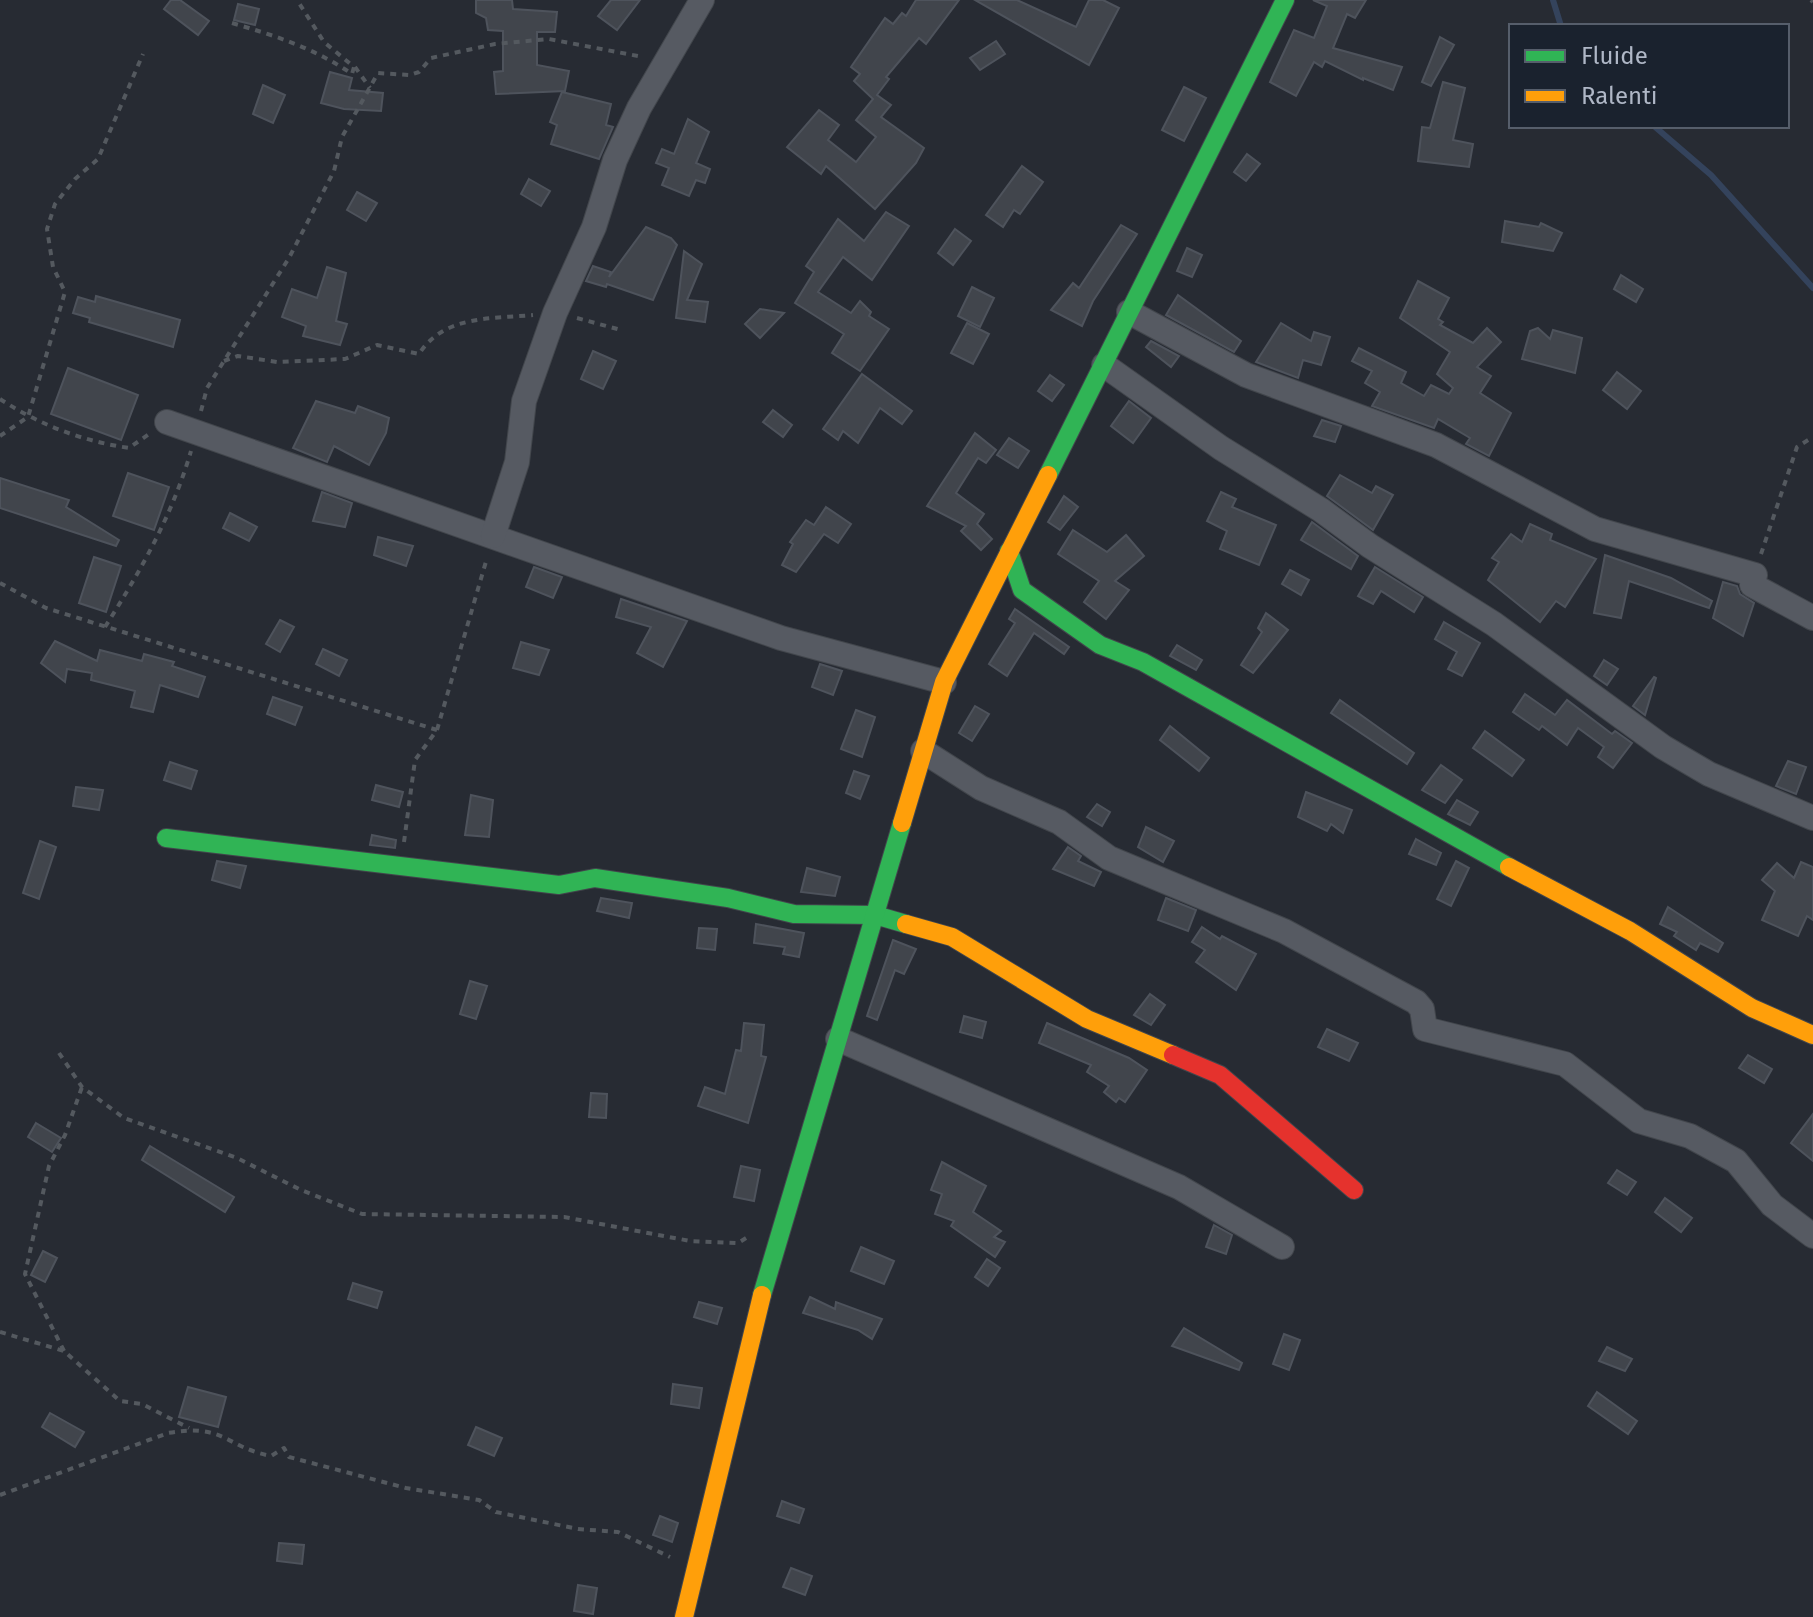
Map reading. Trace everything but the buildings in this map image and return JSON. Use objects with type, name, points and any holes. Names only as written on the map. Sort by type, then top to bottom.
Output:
[{"type":"street","points":[[493,536],[517,462],[524,401],[555,313],[594,227],[615,160],[644,98],[702,0]]},
{"type":"street","points":[[684,1617],[753,1324],[944,682],[1285,0]]},
{"type":"street","points":[[1129,312],[1246,375],[1436,445],[1595,529],[1755,575],[1752,585],[1813,618]]},
{"type":"street","points":[[1104,365],[1221,448],[1494,624],[1663,747],[1709,774],[1813,818]]},
{"type":"street","points":[[167,422],[781,638],[944,682]]},
{"type":"street","points":[[1009,551],[1020,588],[1100,645],[1143,662],[1416,818],[1630,931],[1752,1008],[1813,1035]]},
{"type":"street","points":[[923,751],[981,788],[1059,822],[1109,858],[1284,931],[1416,1002],[1422,1009],[1425,1029],[1565,1064],[1639,1121],[1690,1136],[1736,1161],[1772,1205],[1813,1236]]},
{"type":"street","points":[[166,838],[206,840],[401,868],[559,885],[595,878],[728,898],[794,914],[875,915],[971,946],[1087,1019],[1206,1066],[1354,1190]]},
{"type":"street","points":[[838,1039],[1179,1187],[1282,1247]]},
{"type":"path","points":[[297,0],[324,42],[354,67],[370,88]]},
{"type":"path","points":[[232,23],[287,38],[308,51],[323,55],[352,74],[354,67]]},
{"type":"path","points":[[105,627],[148,560],[179,493],[207,388],[289,258],[334,171],[342,137],[378,73],[419,72],[431,58],[495,44],[549,39],[668,62]]},
{"type":"path","points":[[0,436],[28,417],[65,292],[53,267],[47,229],[55,204],[75,179],[98,159],[143,54]]},
{"type":"path","points":[[224,361],[238,356],[277,362],[345,359],[377,345],[419,354],[428,339],[453,323],[555,313],[621,330]]},
{"type":"path","points":[[0,399],[28,417],[92,443],[129,448],[167,422]]},
{"type":"path","points":[[1755,575],[1797,447],[1813,437]]},
{"type":"path","points":[[401,868],[415,760],[437,730],[493,536]]},
{"type":"path","points":[[0,583],[46,608],[437,730]]},
{"type":"path","points":[[59,1053],[82,1087],[124,1118],[237,1158],[301,1190],[362,1214],[564,1217],[690,1241],[738,1243],[786,1212]]},
{"type":"path","points":[[82,1087],[65,1135],[49,1166],[25,1274],[64,1351],[120,1401],[142,1404],[191,1429]]},
{"type":"path","points":[[0,1332],[64,1351]]},
{"type":"path","points":[[0,1495],[168,1433],[191,1429],[222,1433],[252,1452],[271,1456],[284,1448],[289,1457],[317,1467],[406,1488],[479,1500],[496,1512],[578,1529],[618,1532],[694,1568]]},
{"type":"waterway","points":[[1553,0],[1560,24]]},
{"type":"waterway","points":[[1656,128],[1711,175],[1813,288]]},
{"type":"traffic: fast","points":[[1048,475],[1285,0]]},
{"type":"traffic: fast","points":[[1009,551],[1022,590],[1100,645],[1143,662],[1509,867]]},
{"type":"traffic: fast","points":[[762,1295],[902,823]]},
{"type":"traffic: fast","points":[[166,838],[559,885],[595,878],[728,898],[794,914],[875,915],[906,924]]},
{"type":"traffic: slow","points":[[902,823],[944,682],[1048,475]]},
{"type":"traffic: slow","points":[[1509,867],[1630,931],[1752,1008],[1813,1035]]},
{"type":"traffic: slow","points":[[906,924],[952,937],[1087,1019],[1173,1055]]},
{"type":"traffic: slow","points":[[684,1617],[762,1295]]},
{"type":"traffic: jam","points":[[1173,1055],[1220,1075],[1354,1190]]}]
